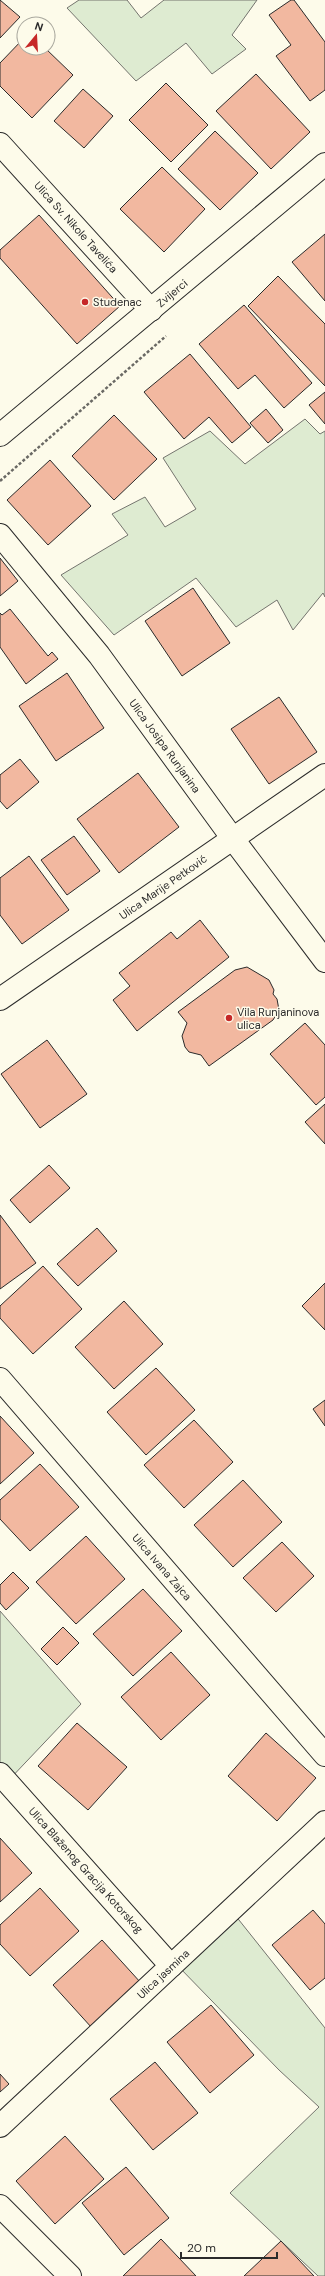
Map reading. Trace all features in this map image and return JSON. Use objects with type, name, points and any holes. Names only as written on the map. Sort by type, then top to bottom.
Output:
[{"type":"street","name":"Ulica Sv. Nikole Tavelića","points":[[0,144],[151,310]]},
{"type":"street","name":"Zvijerci","points":[[0,435],[325,164]]},
{"type":"street","name":"Ulica Josipa Runjanina","points":[[0,535],[99,655],[233,839],[325,961]]},
{"type":"street","name":"Ulica Marije Petković","points":[[0,999],[325,775]]},
{"type":"street","name":"Ulica Ivana Zajca","points":[[0,1379],[325,1755]]},
{"type":"street","name":"Ulica Blaženog Gracija Kotorskog","points":[[0,1774],[171,1966]]},
{"type":"street","name":"Ulica jasmina","points":[[0,2126],[325,1822]]},
{"type":"street","points":[[0,2206],[70,2276]]},
{"type":"path","points":[[0,481],[170,333]]},
{"type":"green space","points":[[79,0],[127,0],[141,18],[164,0],[257,0],[232,35],[246,49],[212,74],[186,43],[136,81],[67,8]]},
{"type":"green space","points":[[305,419],[320,434],[325,431],[325,597],[323,593],[293,630],[277,600],[236,627],[196,578],[114,635],[61,575],[128,535],[112,514],[145,497],[165,527],[196,509],[163,458],[210,431],[245,464]]},
{"type":"green space","points":[[0,1611],[81,1704],[7,1782],[0,1774]]},
{"type":"green space","points":[[231,1910],[325,2028],[325,2276],[318,2276],[230,2193],[319,2107],[279,2070],[177,1965]]},
{"type":"building","points":[[0,0],[19,16],[16,16],[16,21],[0,38]]},
{"type":"building","points":[[291,0],[294,0],[325,42],[325,90],[310,101],[276,56],[291,45],[269,15]]},
{"type":"building","points":[[16,46],[16,56],[53,56],[73,75],[32,118],[0,86],[0,63]]},
{"type":"building","points":[[256,74],[310,132],[271,169],[216,111]]},
{"type":"building","points":[[166,83],[208,125],[171,162],[129,120]]},
{"type":"building","points":[[83,89],[113,116],[84,148],[54,121]]},
{"type":"building","points":[[215,131],[258,173],[220,210],[178,169]]},
{"type":"building","points":[[162,167],[205,209],[164,252],[120,209]]},
{"type":"building","points":[[39,215],[120,306],[77,344],[0,258],[0,250]]},
{"type":"building","points":[[325,234],[325,301],[292,262]]},
{"type":"building","points":[[278,276],[325,324],[325,386],[248,306]]},
{"type":"building","points":[[244,305],[312,383],[284,408],[255,375],[238,389],[199,344]]},
{"type":"building","points":[[190,354],[251,427],[232,443],[209,417],[184,439],[144,392]]},
{"type":"building","points":[[325,392],[325,424],[309,405]]},
{"type":"building","points":[[266,409],[283,430],[268,443],[250,423]]},
{"type":"building","points":[[114,415],[157,459],[114,500],[72,456]]},
{"type":"building","points":[[50,460],[91,506],[48,545],[7,500]]},
{"type":"building","points":[[0,558],[18,581],[0,596]]},
{"type":"building","points":[[193,588],[230,643],[182,676],[145,621]]},
{"type":"building","points":[[10,609],[48,656],[52,652],[58,659],[26,684],[0,647],[0,613],[2,615]]},
{"type":"building","points":[[67,673],[104,728],[56,761],[19,706]]},
{"type":"building","points":[[279,697],[317,752],[269,784],[231,729]]},
{"type":"building","points":[[20,759],[39,782],[7,809],[0,801],[0,775]]},
{"type":"building","points":[[138,773],[179,827],[119,873],[77,819]]},
{"type":"building","points":[[74,836],[100,871],[67,895],[41,860]]},
{"type":"building","points":[[29,856],[69,910],[22,944],[0,915],[0,878]]},
{"type":"building","points":[[200,920],[229,957],[137,1031],[113,1000],[130,986],[119,973],[171,932],[177,939]]},
{"type":"building","name":"Vila Runjaninova ulica","points":[[247,967],[269,980],[274,990],[273,994],[277,999],[279,1010],[273,1020],[209,1066],[201,1055],[189,1052],[185,1047],[182,1036],[187,1023],[178,1012],[235,970]]},
{"type":"building","points":[[305,1023],[325,1045],[325,1097],[316,1105],[270,1054]]},
{"type":"building","points":[[47,1040],[87,1094],[40,1128],[1,1074]]},
{"type":"building","points":[[325,1104],[325,1144],[305,1122]]},
{"type":"building","points":[[49,1165],[70,1188],[30,1223],[10,1200]]},
{"type":"building","points":[[0,1215],[36,1263],[0,1289]]},
{"type":"building","points":[[97,1228],[117,1251],[78,1286],[57,1264]]},
{"type":"building","points":[[43,1266],[82,1309],[33,1354],[0,1318],[0,1306]]},
{"type":"building","points":[[325,1283],[325,1330],[302,1306]]},
{"type":"building","points":[[124,1301],[163,1344],[114,1389],[75,1347]]},
{"type":"building","points":[[156,1368],[195,1410],[146,1455],[107,1412]]},
{"type":"building","points":[[325,1400],[325,1426],[313,1409]]},
{"type":"building","points":[[0,1416],[34,1453],[0,1484]]},
{"type":"building","points":[[194,1420],[233,1462],[184,1508],[144,1465]]},
{"type":"building","points":[[40,1464],[79,1507],[30,1551],[0,1519],[0,1500]]},
{"type":"building","points":[[243,1480],[282,1522],[233,1567],[194,1525]]},
{"type":"building","points":[[86,1536],[125,1579],[76,1624],[36,1582]]},
{"type":"building","points":[[282,1542],[314,1576],[276,1612],[243,1578]]},
{"type":"building","points":[[13,1572],[29,1588],[6,1610],[0,1603],[0,1585]]},
{"type":"building","points":[[143,1589],[182,1631],[133,1676],[93,1634]]},
{"type":"building","points":[[63,1627],[79,1643],[57,1665],[41,1649]]},
{"type":"building","points":[[171,1652],[210,1695],[161,1740],[121,1697]]},
{"type":"building","points":[[77,1723],[127,1767],[88,1810],[38,1766]]},
{"type":"building","points":[[266,1733],[316,1778],[277,1821],[228,1776]]},
{"type":"building","points":[[0,1838],[32,1873],[0,1902]]},
{"type":"building","points":[[40,1888],[79,1931],[30,1976],[0,1944],[0,1925]]},
{"type":"building","points":[[313,1910],[325,1924],[325,1978],[310,1990],[272,1945]]},
{"type":"building","points":[[102,1940],[141,1983],[92,2028],[53,1985]]},
{"type":"building","points":[[211,2005],[254,2055],[210,2093],[167,2042]]},
{"type":"building","points":[[155,2062],[198,2113],[153,2150],[110,2099]]},
{"type":"building","points":[[0,2074],[9,2084],[0,2092]]},
{"type":"building","points":[[65,2136],[104,2179],[55,2224],[16,2181]]},
{"type":"building","points":[[126,2167],[169,2218],[124,2255],[82,2203]]},
{"type":"building","points":[[161,2239],[196,2276],[123,2276]]},
{"type":"building","points":[[281,2241],[314,2276],[244,2276]]},
{"type":"place","name":"Studenac","points":[[85,302]]},
{"type":"place","name":"Vila Runjaninova ulica","points":[[229,1018]]}]
